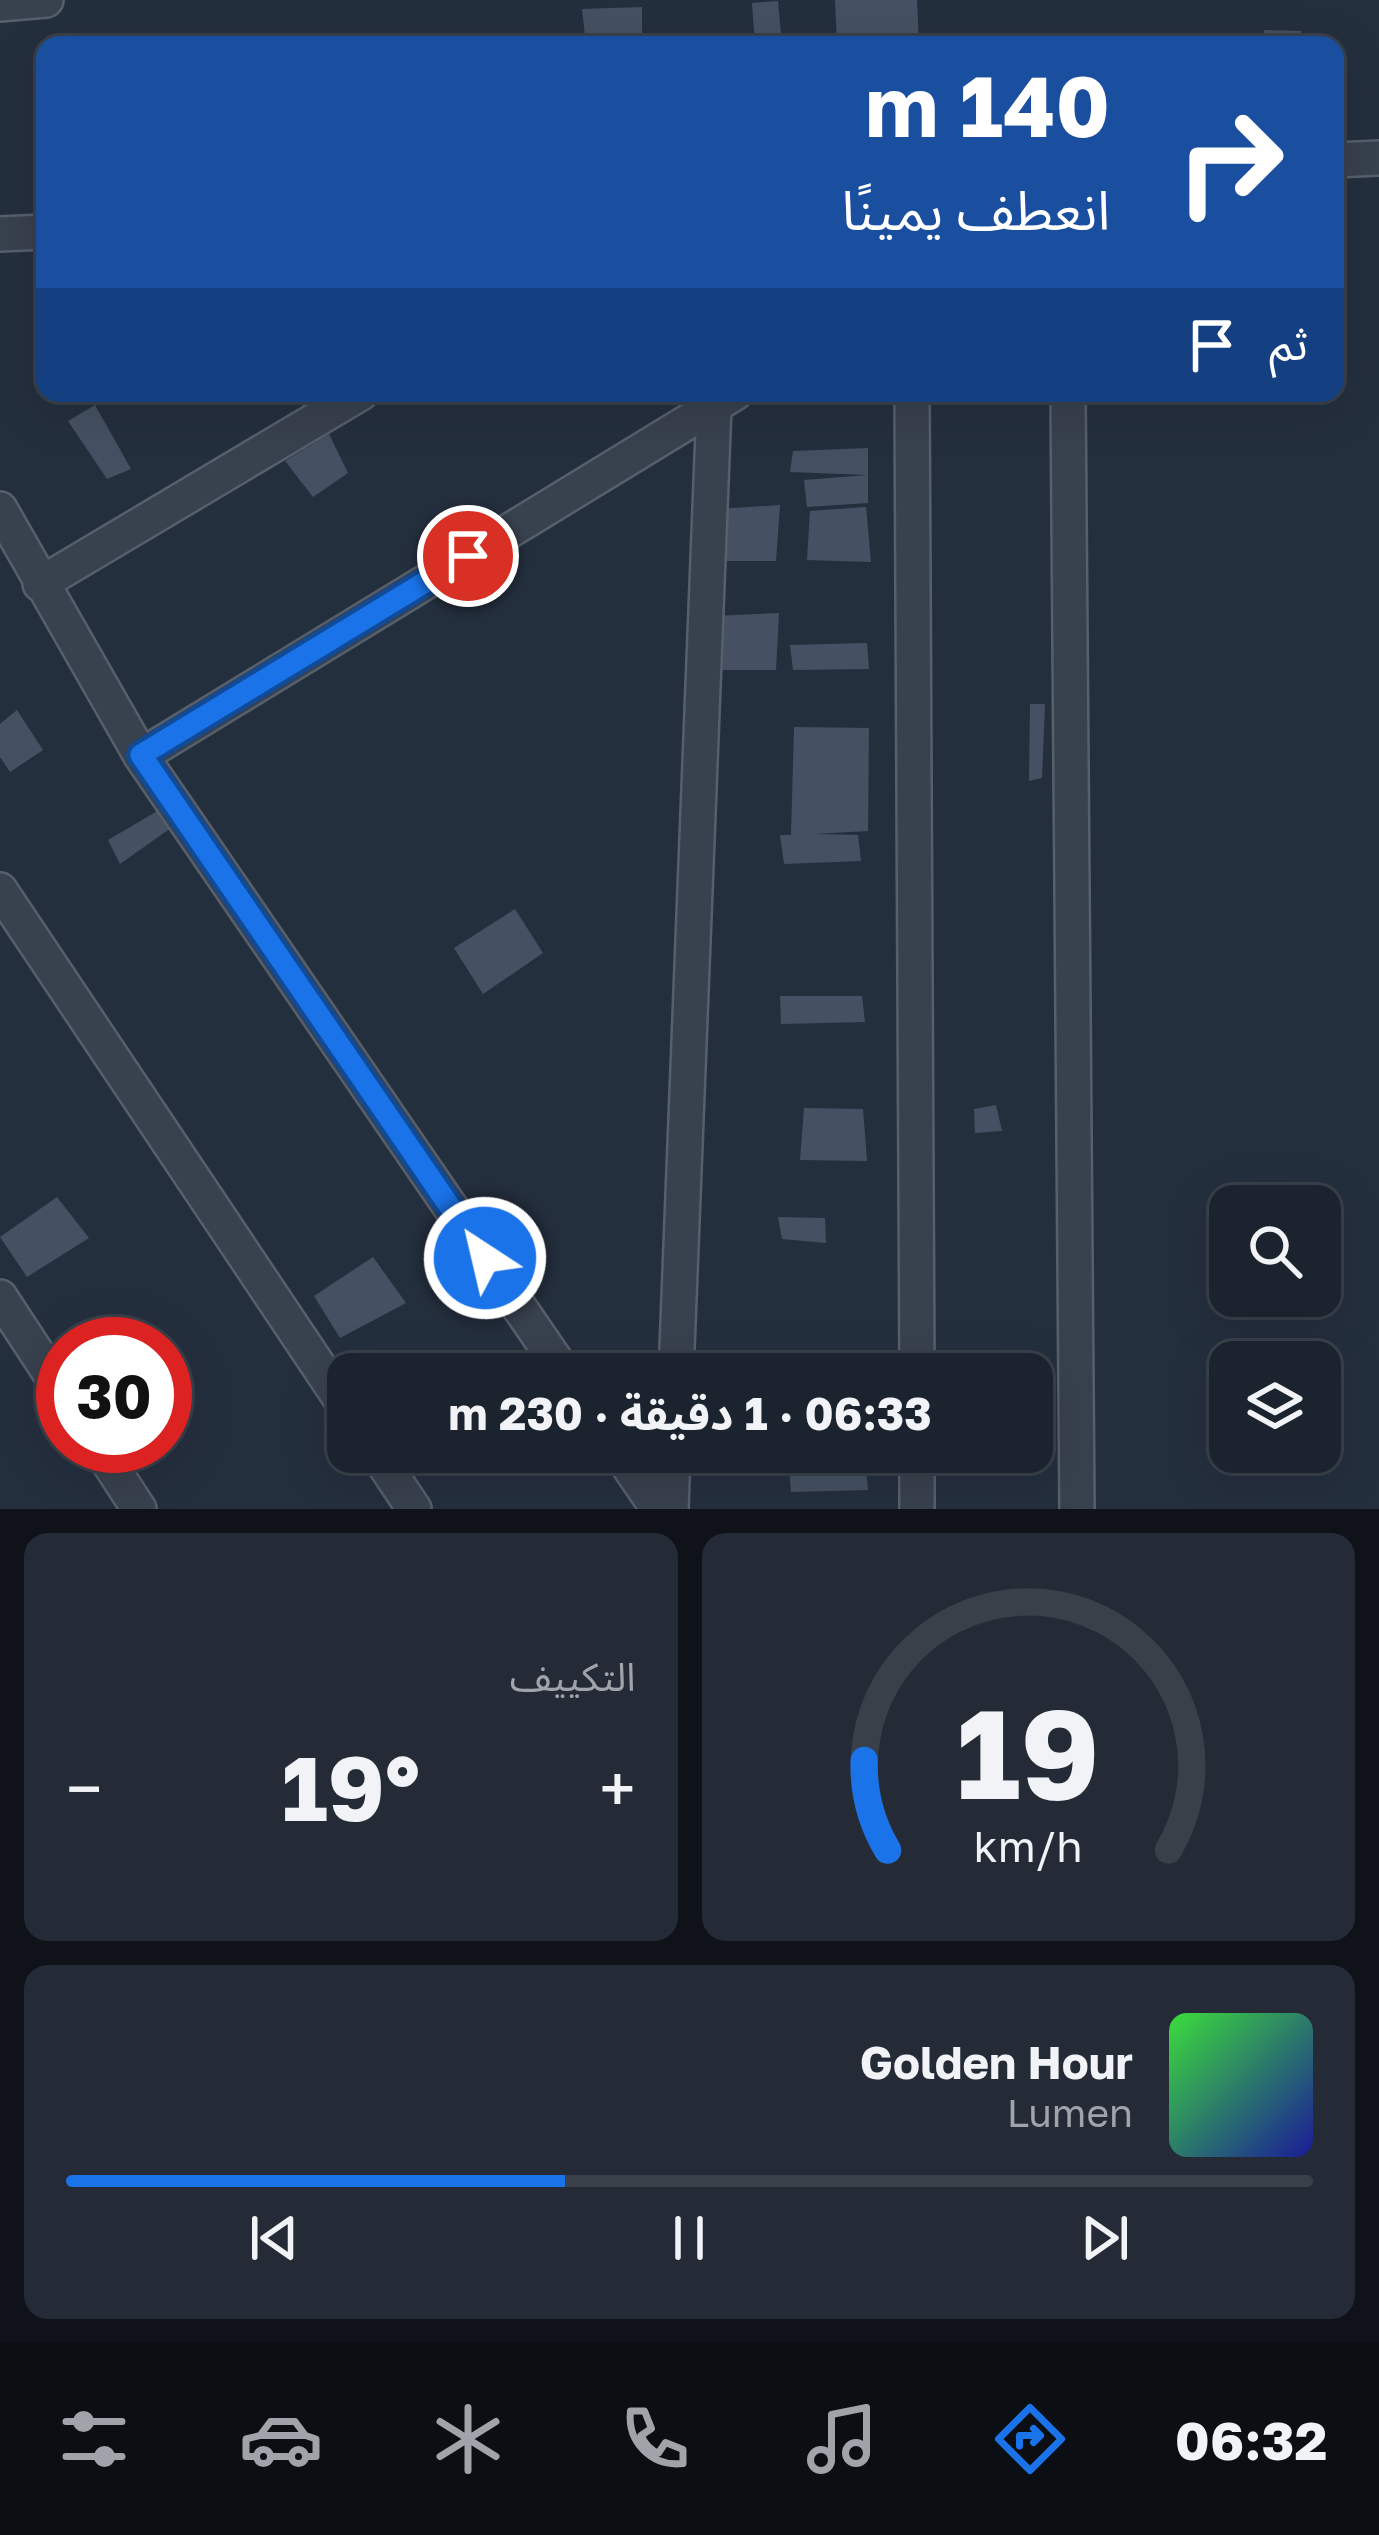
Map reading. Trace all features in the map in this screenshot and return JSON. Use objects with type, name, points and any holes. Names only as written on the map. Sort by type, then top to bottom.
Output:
[{"type":"street","points":[[0,4],[46,0]]},
{"type":"street","points":[[1344,160],[1379,158]]},
{"type":"street","points":[[0,234],[36,232]]},
{"type":"street","points":[[40,584],[346,402]]},
{"type":"street","points":[[141,755],[719,402]]},
{"type":"street","points":[[677,1353],[724,402]]},
{"type":"street","points":[[913,402],[917,1353]]},
{"type":"street","points":[[1068,402],[1077,1509]]},
{"type":"street","points":[[0,509],[141,755],[551,1353]]},
{"type":"street","points":[[0,890],[327,1379]]},
{"type":"street","points":[[0,1297],[36,1352]]},
{"type":"street","points":[[116,1473],[139,1509]]},
{"type":"street","points":[[390,1473],[414,1509]]},
{"type":"street","points":[[633,1473],[658,1509]]},
{"type":"street","points":[[670,1509],[672,1473]]},
{"type":"street","points":[[917,1473],[917,1509]]},
{"type":"building","points":[[835,0],[917,0],[919,36],[837,36]]},
{"type":"building","points":[[778,1],[781,36],[754,36],[752,3]]},
{"type":"building","points":[[642,7],[642,36],[585,36],[582,9]]},
{"type":"building","points":[[1264,30],[1301,31],[1301,36],[1264,36]]},
{"type":"building","points":[[95,405],[131,469],[107,479],[68,421]]},
{"type":"building","points":[[329,434],[348,473],[313,497],[285,461]]},
{"type":"building","points":[[868,448],[868,475],[790,472],[793,451]]},
{"type":"building","points":[[868,475],[868,503],[807,507],[804,480]]},
{"type":"building","points":[[780,505],[776,561],[715,561],[716,509]]},
{"type":"building","points":[[866,507],[871,562],[807,560],[810,511]]},
{"type":"building","points":[[779,613],[776,670],[712,670],[714,616]]},
{"type":"building","points":[[867,643],[869,669],[793,670],[790,645]]},
{"type":"building","points":[[1030,704],[1045,704],[1042,778],[1029,781]]},
{"type":"building","points":[[17,710],[43,750],[10,772],[0,757],[0,724]]},
{"type":"building","points":[[794,727],[869,728],[868,831],[814,834],[858,835],[861,861],[784,864],[780,835],[791,835]]},
{"type":"building","points":[[166,806],[178,823],[120,864],[108,840]]},
{"type":"building","points":[[515,909],[543,953],[483,994],[454,948]]},
{"type":"building","points":[[780,996],[862,996],[865,1022],[781,1024]]},
{"type":"building","points":[[996,1105],[1002,1131],[975,1133],[974,1109]]},
{"type":"building","points":[[804,1108],[863,1109],[867,1161],[800,1160]]},
{"type":"building","points":[[57,1197],[89,1238],[27,1277],[0,1237]]},
{"type":"building","points":[[778,1217],[825,1218],[826,1243],[782,1239]]},
{"type":"building","points":[[373,1257],[406,1303],[340,1338],[314,1296]]},
{"type":"building","points":[[789,1473],[866,1473],[868,1490],[791,1492]]},
{"type":"route","points":[[468,556],[141,755],[485,1258]]}]
